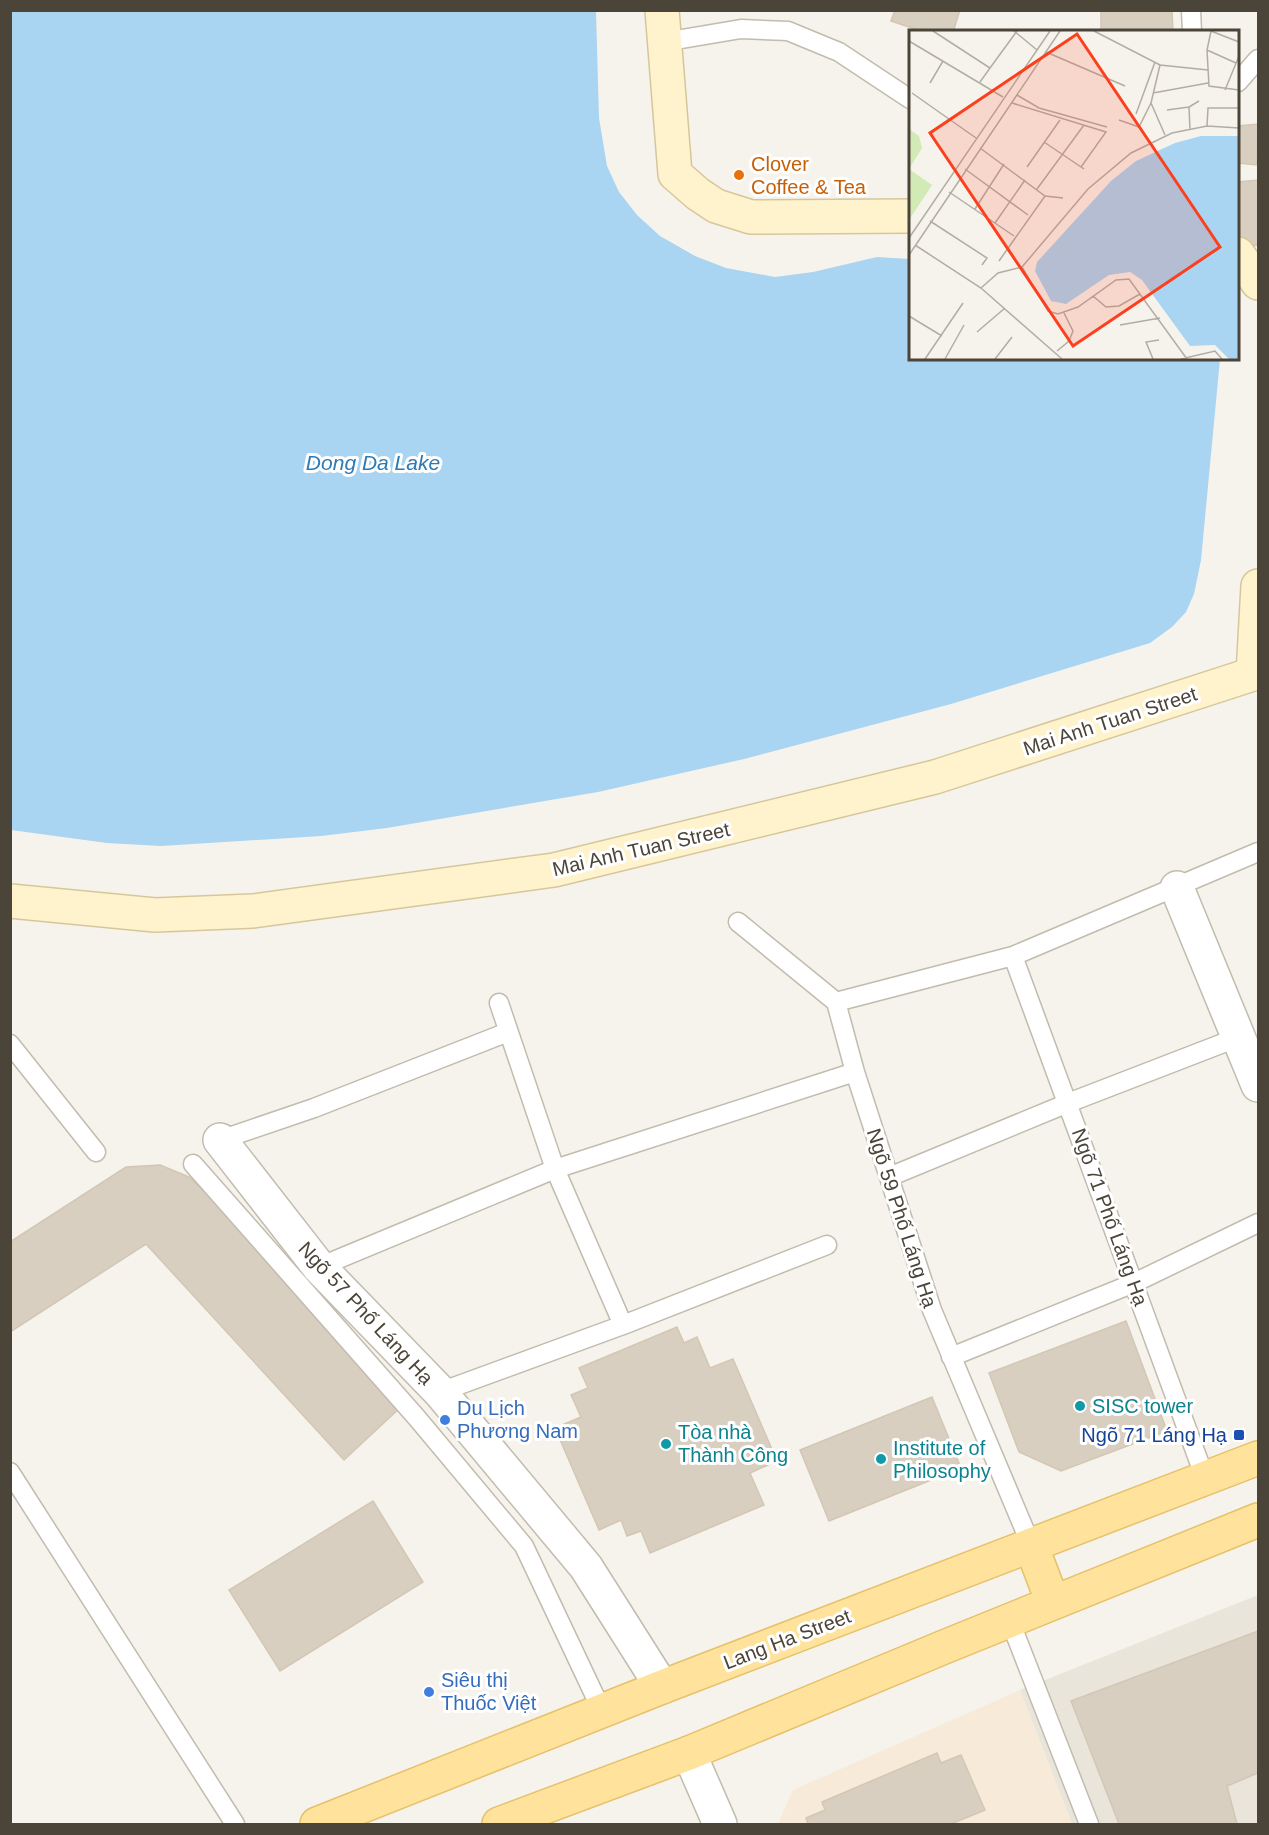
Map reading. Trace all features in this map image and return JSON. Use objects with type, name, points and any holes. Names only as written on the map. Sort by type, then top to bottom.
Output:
[{"type":"main road","name":"Lang Ha Street","points":[[317,1824],[662,1687],[1258,1458]]},
{"type":"main road","points":[[499,1824],[689,1753],[1258,1520]]},
{"type":"main road","points":[[1031,1545],[1053,1603]]},
{"type":"street","points":[[663,26],[675,174],[698,194],[716,206],[751,218],[909,216]]},
{"type":"street","points":[[1239,255],[1258,283]]},
{"type":"street","points":[[1256,675],[1258,586]]},
{"type":"street","name":"Mai Anh Tuan Street","points":[[10,901],[155,915],[253,912],[554,870],[935,777],[1256,675]]},
{"type":"street","points":[[1177,888],[1258,1085]]},
{"type":"street","name":"Ngõ 57 Phố Láng Hạ","points":[[220,1140],[319,1267],[440,1392],[586,1567],[662,1687]]},
{"type":"street","points":[[689,1753],[720,1824]]},
{"type":"lane","points":[[1191,10],[1191,30]]},
{"type":"lane","points":[[663,26],[788,31],[839,52],[909,98]]},
{"type":"lane","points":[[1239,81],[1258,59]]},
{"type":"lane","points":[[738,922],[836,1002],[1013,956],[1258,852]]},
{"type":"lane","name":"Ngõ 71 Phố Láng Hạ","points":[[1013,956],[1205,1478]]},
{"type":"lane","name":"Ngõ 59 Phố Láng Hạ","points":[[836,1002],[855,1072],[932,1310],[1031,1545]]},
{"type":"lane","points":[[499,1003],[555,1169],[623,1325]]},
{"type":"lane","points":[[220,1140],[314,1108],[508,1032]]},
{"type":"lane","points":[[889,1177],[1068,1102],[1239,1037]]},
{"type":"lane","points":[[10,1044],[96,1152]]},
{"type":"lane","points":[[319,1267],[555,1169],[855,1072]]},
{"type":"lane","points":[[193,1164],[417,1418],[524,1546],[602,1711]]},
{"type":"lane","points":[[951,1357],[1134,1283],[1258,1223]]},
{"type":"lane","points":[[440,1392],[623,1325],[827,1245]]},
{"type":"lane","points":[[10,1472],[235,1824]]},
{"type":"lane","points":[[1010,1621],[1089,1824]]},
{"type":"shaded area","points":[[1258,1595],[1258,1824],[1072,1824],[1020,1690]]},
{"type":"shaded area","points":[[1020,1690],[1072,1824],[778,1824],[793,1790]]},
{"type":"water","name":"Dong Da Lake","points":[[11,10],[596,11],[599,118],[607,166],[619,192],[637,215],[660,236],[695,256],[726,268],[775,277],[813,272],[877,257],[909,259],[909,360],[1220,360],[1201,560],[1194,594],[1186,612],[1172,627],[1150,643],[951,704],[744,759],[598,792],[387,828],[321,836],[161,846],[107,843],[11,830]]},
{"type":"building","points":[[895,10],[960,10],[954,30],[918,30],[891,21]]},
{"type":"building","points":[[1101,10],[1172,10],[1173,30],[1101,30]]},
{"type":"building","points":[[1258,124],[1257,165],[1239,163],[1239,126]]},
{"type":"building","points":[[1258,180],[1258,245],[1239,247],[1239,182]]},
{"type":"building","points":[[160,1165],[189,1177],[213,1200],[402,1406],[344,1460],[146,1244],[10,1332],[10,1242],[126,1167]]},
{"type":"building","name":"SISC tower","points":[[1126,1321],[1167,1431],[1061,1471],[1019,1452],[989,1373]]},
{"type":"building","name":"Tòa nhà Thành Công","points":[[677,1327],[684,1343],[697,1337],[710,1368],[733,1359],[777,1461],[750,1473],[764,1505],[650,1553],[641,1531],[627,1536],[621,1520],[599,1530],[555,1428],[581,1417],[571,1395],[588,1388],[579,1368]]},
{"type":"building","name":"Institute of Philosophy","points":[[932,1397],[961,1468],[829,1521],[800,1450]]},
{"type":"building","points":[[373,1501],[423,1582],[280,1671],[229,1590]]},
{"type":"building","points":[[1258,1631],[1258,1773],[1227,1786],[1237,1824],[1119,1824],[1071,1701]]},
{"type":"building","points":[[937,1753],[941,1763],[961,1755],[985,1810],[951,1824],[808,1824],[806,1818],[825,1810],[822,1802]]},
{"type":"place","name":"Clover Coffee & Tea","points":[[739,175]]},
{"type":"place","name":"SISC tower","points":[[1080,1406]]},
{"type":"place","name":"Du Lịch Phương Nam","points":[[445,1420]]},
{"type":"place","name":"Ngõ 71 Láng Hạ","points":[[1239,1435]]},
{"type":"place","name":"Tòa nhà Thành Công","points":[[666,1444]]},
{"type":"place","name":"Institute of Philosophy","points":[[881,1459]]},
{"type":"place","name":"Siêu thị Thuốc Việt","points":[[429,1692]]}]
